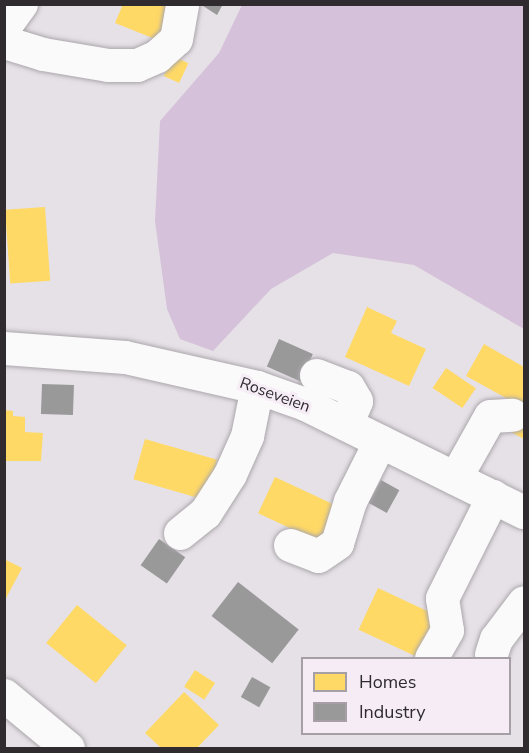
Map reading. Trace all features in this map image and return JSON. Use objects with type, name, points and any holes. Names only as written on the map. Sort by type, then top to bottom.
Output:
[{"type":"street","points":[[4,27],[21,4]]},
{"type":"street","points":[[4,42],[108,65],[137,65],[157,56],[176,39],[182,4]]},
{"type":"street","name":"Roseveien","points":[[4,348],[125,357],[257,387],[346,424],[525,512]]},
{"type":"street","points":[[316,375],[348,387],[356,401],[346,424]]},
{"type":"street","points":[[180,533],[205,513],[230,474],[246,436],[257,387]]},
{"type":"street","points":[[455,478],[490,416],[512,415]]},
{"type":"street","points":[[290,545],[318,556],[337,543],[350,501],[380,441]]},
{"type":"street","points":[[432,657],[447,630],[442,598],[493,496]]},
{"type":"street","points":[[491,654],[496,639],[525,602]]},
{"type":"street","points":[[4,694],[68,748]]},
{"type":"shaded area","points":[[242,5],[524,5],[524,329],[414,265],[333,253],[271,289],[213,351],[180,339],[167,309],[155,221],[160,121],[219,53]]},
{"type":"building: Homes","points":[[123,4],[166,4],[160,41],[115,23]]},
{"type":"building: Homes","points":[[173,56],[188,63],[179,83],[164,76]]},
{"type":"building: Homes","points":[[45,207],[50,281],[10,284],[5,210]]},
{"type":"building: Homes","points":[[367,307],[397,321],[391,333],[426,349],[409,386],[345,357]]},
{"type":"building: Homes","points":[[484,344],[524,367],[524,408],[466,376]]},
{"type":"building: Homes","points":[[446,368],[476,388],[462,408],[433,388]]},
{"type":"building: Homes","points":[[524,408],[524,439],[511,432]]},
{"type":"building: Homes","points":[[4,410],[13,411],[13,416],[25,417],[25,432],[43,433],[41,461],[4,461]]},
{"type":"building: Homes","points":[[145,439],[217,460],[206,500],[133,479]]},
{"type":"building: Homes","points":[[275,477],[340,507],[323,544],[258,513]]},
{"type":"building: Homes","points":[[4,559],[22,568],[4,602]]},
{"type":"building: Homes","points":[[378,588],[443,618],[425,657],[417,657],[359,630]]},
{"type":"building: Homes","points":[[77,605],[127,645],[96,683],[46,643]]},
{"type":"building: Homes","points":[[195,670],[215,683],[204,700],[184,687]]},
{"type":"building: Homes","points":[[184,692],[219,725],[197,748],[161,748],[145,733]]},
{"type":"building: Industry","points":[[200,4],[223,4],[217,15]]},
{"type":"building: Industry","points":[[279,339],[313,354],[301,381],[267,366]]},
{"type":"building: Industry","points":[[42,384],[74,385],[73,415],[41,414]]},
{"type":"building: Industry","points":[[381,480],[399,490],[387,513],[368,503]]},
{"type":"building: Industry","points":[[159,539],[185,557],[167,584],[141,565]]},
{"type":"building: Industry","points":[[238,582],[299,629],[272,663],[212,616]]},
{"type":"building: Industry","points":[[252,677],[270,687],[259,707],[241,697]]}]
